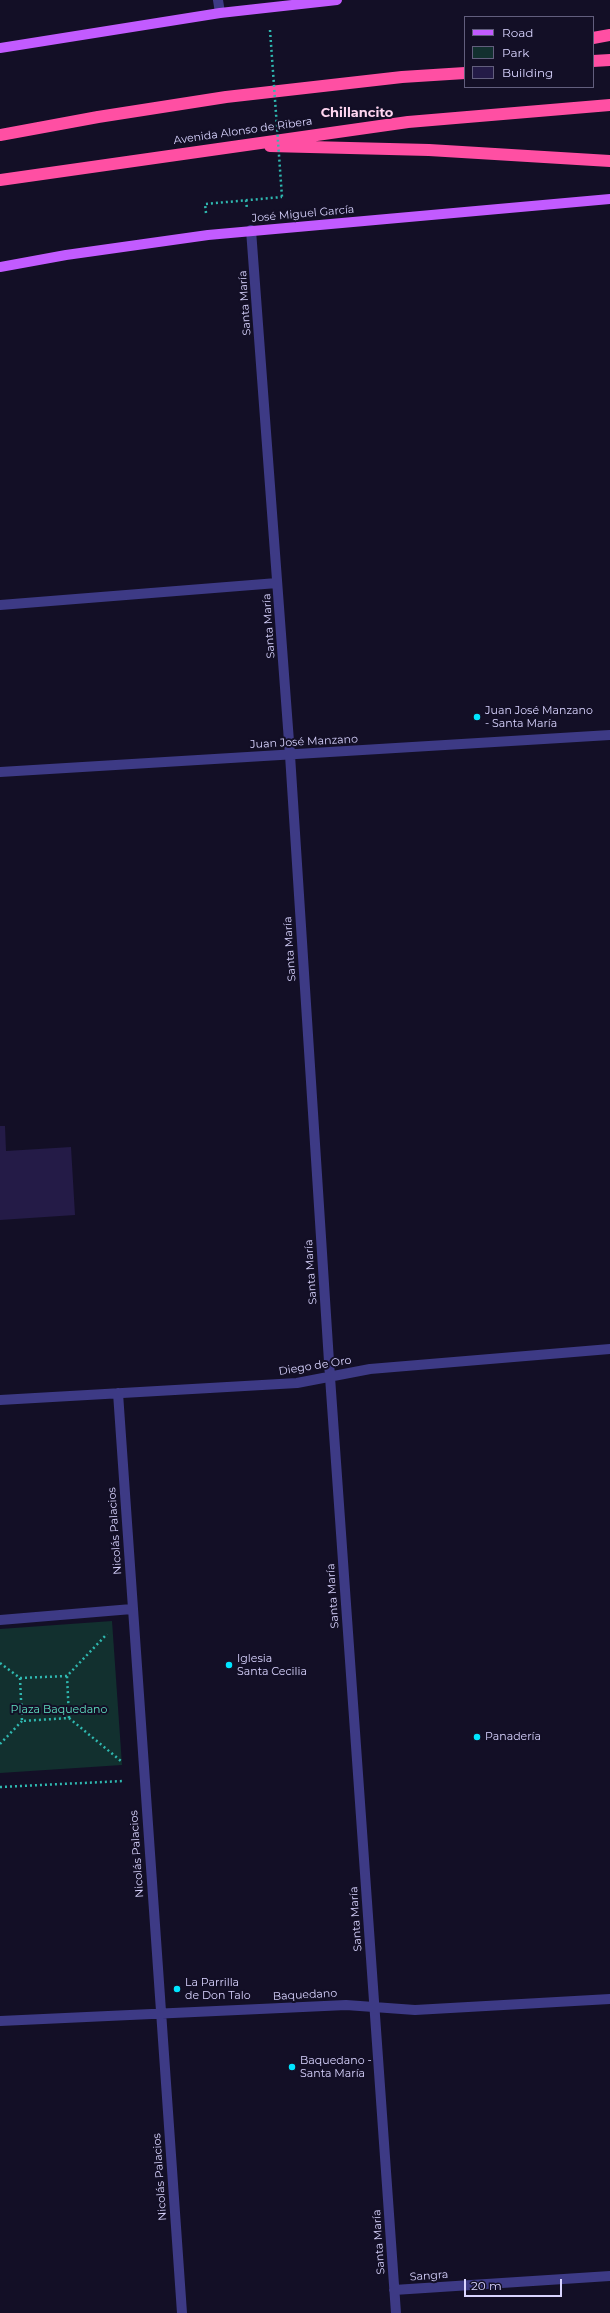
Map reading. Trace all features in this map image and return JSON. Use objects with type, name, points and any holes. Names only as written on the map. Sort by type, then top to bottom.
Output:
[{"type":"highway","points":[[594,38],[610,35]]},
{"type":"highway","points":[[594,61],[610,60]]},
{"type":"highway","points":[[402,77],[464,64]]},
{"type":"highway","points":[[0,135],[98,117],[226,97],[402,77],[464,73]]},
{"type":"highway","name":"Avenida Alonso de Ribera","points":[[0,180],[408,122],[610,105]]},
{"type":"highway","points":[[232,146],[429,150],[610,161]]},
{"type":"main road","points":[[0,48],[220,13],[337,0]]},
{"type":"main road","name":"José Miguel García","points":[[0,268],[126,246],[251,230],[610,200]]},
{"type":"street","points":[[218,0],[220,13]]},
{"type":"street","name":"Santa María","points":[[251,230],[290,755],[330,1377],[396,2313]]},
{"type":"street","points":[[0,605],[277,583]]},
{"type":"street","name":"Juan José Manzano","points":[[0,772],[610,735]]},
{"type":"street","name":"Diego de Oro","points":[[0,1400],[297,1383],[370,1369],[610,1349]]},
{"type":"street","name":"Nicolás Palacios","points":[[118,1393],[182,2313]]},
{"type":"street","points":[[0,1620],[132,1609]]},
{"type":"street","name":"Baquedano","points":[[0,2021],[346,2005],[415,2010],[610,1999]]},
{"type":"street","name":"Sangra","points":[[394,2290],[610,2276]]},
{"type":"path","points":[[246,200],[282,197],[270,30]]},
{"type":"path","points":[[0,1663],[20,1678],[67,1676],[132,1609]]},
{"type":"path","points":[[67,1676],[69,1718]]},
{"type":"path","points":[[20,1678],[22,1721]]},
{"type":"path","points":[[0,1744],[22,1721],[69,1718],[144,1780]]},
{"type":"path","points":[[0,1787],[144,1780]]},
{"type":"green space","name":"Plaza Baquedano","points":[[112,1621],[122,1765],[0,1773],[0,1629]]},
{"type":"building","points":[[0,1126],[5,1126],[6,1151],[71,1147],[75,1215],[0,1220]]},
{"type":"place","name":"Juan José Manzano - Santa María","points":[[477,717]]},
{"type":"place","name":"Iglesia Santa Cecilia","points":[[229,1665]]},
{"type":"place","name":"Panadería","points":[[477,1737]]},
{"type":"place","name":"La Parrilla de Don Talo","points":[[177,1989]]},
{"type":"place","name":"Baquedano - Santa María","points":[[292,2067]]},
{"type":"district","name":"Chillancito","points":[[357,113]]}]
